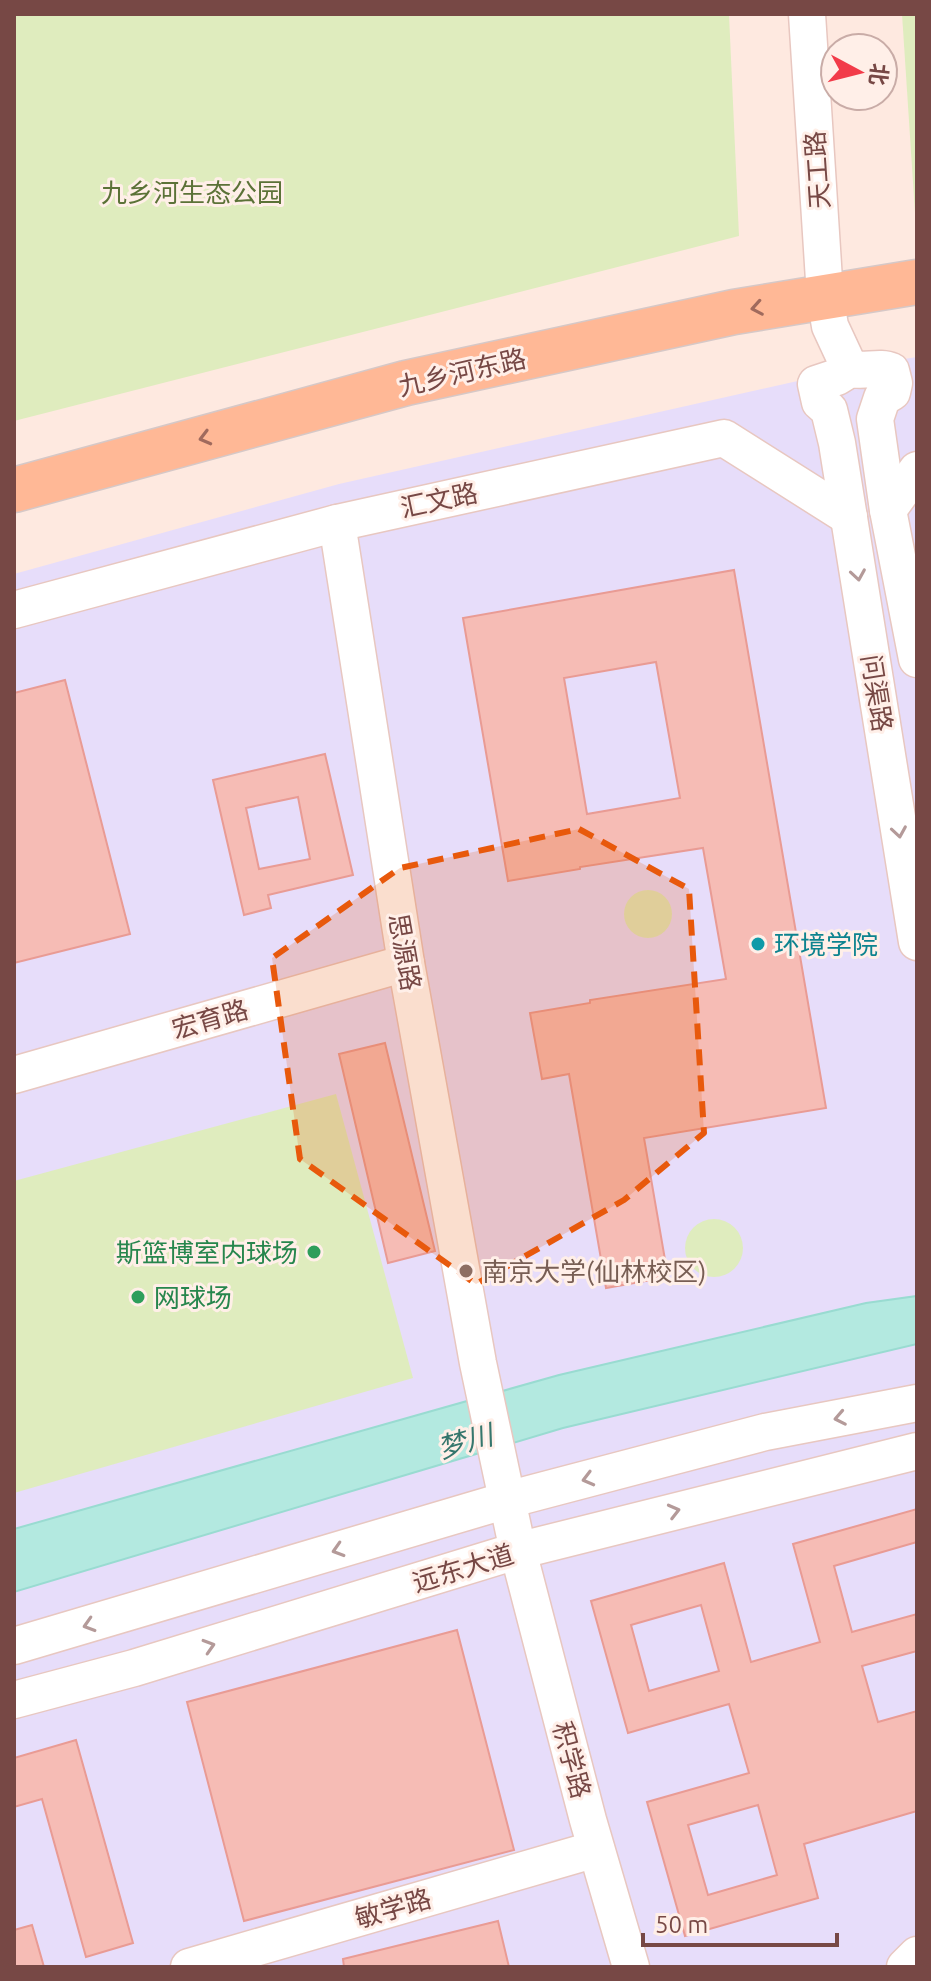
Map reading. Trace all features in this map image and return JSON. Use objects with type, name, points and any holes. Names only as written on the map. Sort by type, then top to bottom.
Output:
[{"type":"main road","name":"九乡河东路","points":[[14,520],[414,410],[742,341],[917,282]]},
{"type":"main road","name":"九乡河东路","points":[[14,490],[406,383],[734,312],[917,312]]},
{"type":"street","name":"天工路","points":[[807,14],[827,311]]},
{"type":"street","points":[[827,311],[850,369]]},
{"type":"street","name":"问渠路","points":[[917,659],[888,510],[875,419],[882,398],[892,392],[894,383],[891,371],[883,368],[866,372],[850,369],[816,384],[820,402],[829,410],[837,443],[917,942]]},
{"type":"street","name":"汇文路","points":[[14,610],[337,523],[724,438],[849,517]]},
{"type":"street","points":[[888,510],[917,470]]},
{"type":"street","name":"思源路","points":[[337,523],[406,963],[504,1486]]},
{"type":"street","name":"宏育路","points":[[14,1075],[406,963]]},
{"type":"street","name":"远东大道","points":[[14,1646],[504,1486],[917,1403]]},
{"type":"street","name":"远东大道","points":[[14,1700],[134,1668],[518,1551],[917,1451]]},
{"type":"street","name":"积学路","points":[[504,1486],[596,1849],[631,1967]]},
{"type":"street","name":"敏学路","points":[[197,1966],[596,1849]]},
{"type":"street","points":[[905,1967],[917,1955]]},
{"type":"highlighted area","points":[[579,829],[689,889],[704,1133],[624,1200],[476,1284],[300,1159],[272,958],[400,868]]},
{"type":"shaded area","name":"南京大学(仙林校区)","points":[[917,357],[917,1967],[14,1967],[14,574],[339,484],[878,363]]},
{"type":"green space","name":"九乡河生态公园","points":[[14,14],[729,14],[739,236],[14,421]]},
{"type":"green space","points":[[902,14],[917,14],[915,213]]},
{"type":"green space","points":[[648,890],[665,897],[672,914],[665,931],[648,938],[631,931],[624,914],[631,897]]},
{"type":"green space","name":"网球场","points":[[336,1094],[413,1378],[14,1493],[14,1181]]},
{"type":"green space","points":[[714,1219],[735,1227],[743,1248],[735,1269],[714,1277],[693,1269],[685,1248],[693,1227]]},
{"type":"water","name":"梦川","points":[[917,1296],[917,1344],[563,1428],[14,1592],[14,1529],[559,1375],[866,1303]]},
{"type":"building","name":"环境学院","points":[[734,570],[826,1108],[644,1138],[668,1277],[606,1288],[569,1074],[542,1079],[530,1013],[590,1003],[590,1000],[726,979],[703,848],[508,881],[463,618]],"holes":[[[656,662],[680,798],[587,814],[564,678]]]},
{"type":"building","points":[[65,680],[130,934],[14,963],[14,693]]},
{"type":"building","points":[[325,754],[353,875],[268,895],[271,908],[244,915],[213,780]],"holes":[[[298,797],[310,859],[259,869],[246,808]]]},
{"type":"building","points":[[385,1043],[435,1251],[388,1263],[339,1054]]},
{"type":"building","points":[[917,1509],[917,1542],[834,1566],[852,1632],[917,1614],[917,1651],[862,1666],[878,1722],[917,1711],[917,1811],[804,1844],[818,1898],[685,1936],[647,1802],[749,1773],[729,1704],[628,1733],[591,1601],[724,1563],[751,1662],[820,1642],[793,1544]],"holes":[[[701,1605],[719,1671],[649,1691],[631,1625]],[[758,1805],[777,1875],[708,1895],[688,1825]]]},
{"type":"building","points":[[457,1630],[514,1850],[244,1921],[187,1702]]},
{"type":"building","points":[[76,1740],[133,1943],[86,1957],[42,1799],[14,1807],[14,1758]]},
{"type":"building","points":[[498,1921],[509,1967],[344,1967],[343,1959]]},
{"type":"building","points":[[32,1925],[44,1967],[14,1967],[14,1930]]},
{"type":"place","name":"环境学院","points":[[758,944]]},
{"type":"place","name":"斯篮博室内球场","points":[[314,1252]]},
{"type":"place","name":"南京大学(仙林校区)","points":[[466,1271]]},
{"type":"place","name":"网球场","points":[[138,1297]]}]
